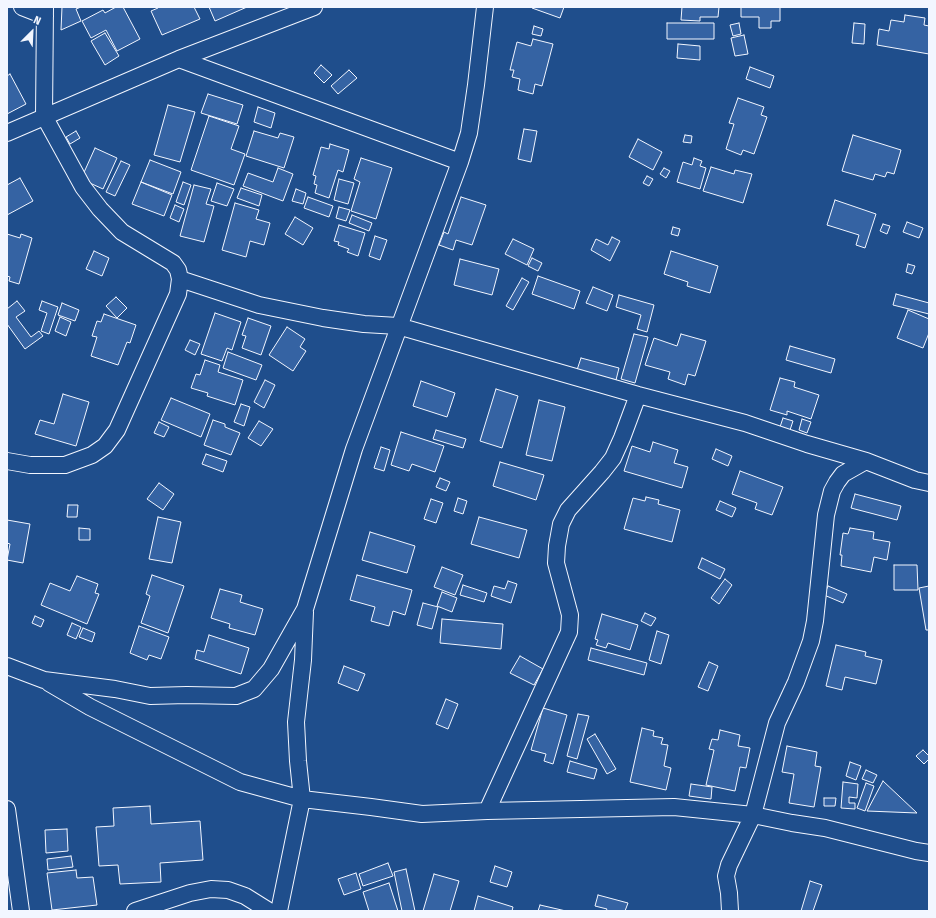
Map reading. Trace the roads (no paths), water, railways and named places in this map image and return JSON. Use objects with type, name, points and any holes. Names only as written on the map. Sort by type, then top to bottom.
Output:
[{"type":"street","points":[[7,461],[65,466],[92,455],[105,446],[117,430],[178,294],[180,279],[178,270],[173,263],[122,232],[100,209],[83,187],[44,116],[45,12],[22,7]]},
{"type":"street","points":[[7,133],[179,59],[314,7]]},
{"type":"street","points":[[44,680],[115,689],[150,696],[236,696],[254,689],[271,669],[305,609],[354,449],[398,326],[460,162],[469,133],[476,86],[484,7]]},
{"type":"street","points":[[179,59],[460,162]]},
{"type":"street","points":[[180,279],[259,305],[323,318],[364,324],[398,326],[638,395],[745,423],[807,444],[866,461],[915,480],[929,483]]},
{"type":"street","points":[[487,811],[569,632],[570,615],[556,563],[561,524],[568,510],[613,458],[638,395]]},
{"type":"street","points":[[730,911],[726,876],[729,865],[753,815],[777,723],[796,682],[815,621],[826,520],[832,491],[844,474],[866,461]]},
{"type":"street","points":[[279,911],[302,799],[296,722],[303,660],[305,609]]},
{"type":"street","points":[[7,666],[44,680],[90,707],[240,782],[302,799],[422,814],[674,807],[753,815],[825,828],[929,853]]},
{"type":"street","points":[[7,809],[16,908]]},
{"type":"street","points":[[135,911],[190,893],[211,889],[228,890],[245,896],[269,911]]}]
